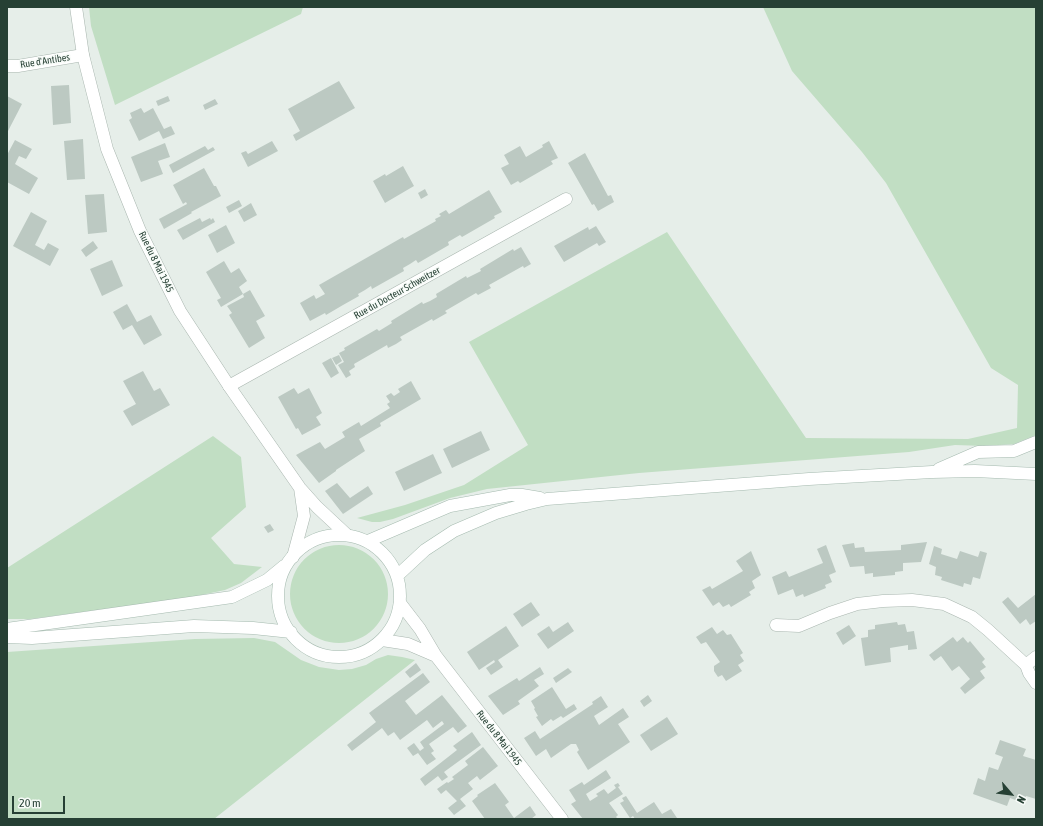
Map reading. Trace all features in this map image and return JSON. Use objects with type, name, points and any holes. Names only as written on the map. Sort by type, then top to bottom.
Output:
[{"type":"main road","name":"Rue du 8 Mai 1945","points":[[76,7],[83,55],[107,149],[140,231],[180,311],[229,386],[300,488],[317,507],[347,535]]},
{"type":"main road","name":"Rue d'Antibes","points":[[7,66],[18,66],[83,55]]},
{"type":"main road","name":"Rue du Docteur Schweitzer","points":[[229,386],[566,199]]},
{"type":"main road","points":[[932,472],[978,452],[1014,451],[1036,442]]},
{"type":"main road","points":[[397,576],[425,550],[454,530],[496,513],[548,499],[809,479],[932,472],[975,471],[1036,474]]},
{"type":"main road","name":"Rue du 8 Mai 1945","points":[[290,560],[304,516],[300,488]]},
{"type":"main road","points":[[368,541],[450,506],[510,495],[522,495],[548,499]]},
{"type":"main road","points":[[7,628],[232,597],[267,580],[304,546],[317,538],[332,533],[347,535],[368,541],[386,556],[397,576],[400,590],[400,603],[393,626],[382,640],[368,650],[351,656],[329,657],[312,651],[297,641],[284,624],[278,609],[280,580],[290,560]]},
{"type":"main road","points":[[776,625],[799,626],[830,613],[858,604],[882,601],[912,600],[944,604],[972,617],[1026,665],[1036,683]]},
{"type":"main road","name":"Rue du 8 Mai 1945","points":[[400,603],[420,629],[436,656],[562,819]]},
{"type":"main road","points":[[7,637],[32,638],[194,626],[254,628],[290,632]]},
{"type":"main road","name":"Rue du 8 Mai 1945","points":[[382,640],[408,644],[436,656]]},
{"type":"main road","points":[[1026,665],[1036,657]]},
{"type":"green space","points":[[89,7],[303,7],[301,14],[115,105],[91,26]]},
{"type":"green space","points":[[763,7],[1036,7],[1036,435],[1014,444],[984,446],[955,445],[909,452],[639,473],[487,489],[450,498],[393,519],[380,522],[372,522],[357,518],[405,505],[464,485],[528,445],[469,342],[667,232],[806,438],[968,439],[1017,428],[1018,385],[991,368],[886,183],[862,152],[792,71]]},
{"type":"green space","points":[[213,436],[241,457],[246,507],[211,538],[234,564],[262,567],[241,583],[225,590],[187,598],[30,619],[7,619],[7,568]]},
{"type":"green space","points":[[339,545],[358,549],[374,559],[384,575],[388,594],[384,613],[374,629],[358,639],[339,643],[320,639],[304,629],[294,613],[290,594],[294,575],[304,559],[320,549]]},
{"type":"green space","points":[[254,638],[275,642],[301,660],[319,667],[339,670],[352,669],[366,665],[376,659],[388,655],[415,660],[214,819],[7,819],[7,652],[195,639]]},
{"type":"building","points":[[339,81],[355,108],[296,141],[293,135],[300,131],[288,109]]},
{"type":"building","points":[[69,85],[71,123],[53,125],[51,86]]},
{"type":"building","points":[[7,96],[22,104],[7,133]]},
{"type":"building","points":[[168,96],[170,101],[158,106],[156,101]]},
{"type":"building","points":[[215,99],[218,104],[205,110],[203,105]]},
{"type":"building","points":[[141,108],[144,113],[153,108],[164,129],[171,126],[175,134],[163,139],[159,131],[139,141],[129,120],[132,118],[130,113]]},
{"type":"building","points":[[83,139],[85,179],[67,180],[64,141]]},
{"type":"building","points":[[15,140],[32,149],[26,159],[19,156],[15,164],[38,178],[29,194],[7,182],[7,155]]},
{"type":"building","points":[[272,141],[278,151],[248,167],[241,153],[246,151],[248,154]]},
{"type":"building","points":[[549,141],[558,158],[551,161],[553,164],[520,183],[518,181],[511,185],[501,168],[509,164],[504,155],[520,146],[526,157],[543,147],[542,145]]},
{"type":"building","points":[[165,143],[170,157],[158,161],[163,174],[141,182],[131,157]]},
{"type":"building","points":[[205,146],[208,150],[213,147],[215,150],[173,173],[169,165]]},
{"type":"building","points":[[585,153],[608,196],[611,195],[614,202],[598,211],[594,204],[592,205],[568,163]]},
{"type":"building","points":[[403,166],[414,186],[385,203],[373,181],[385,174],[386,176]]},
{"type":"building","points":[[204,168],[221,196],[164,229],[159,219],[187,204],[186,202],[183,204],[173,185]]},
{"type":"building","points":[[425,189],[428,195],[421,199],[418,193]]},
{"type":"building","points":[[489,190],[502,212],[494,216],[495,218],[462,237],[460,235],[448,242],[449,245],[418,263],[416,260],[403,268],[404,271],[372,289],[371,286],[358,294],[359,296],[326,315],[325,313],[310,321],[300,303],[314,295],[316,299],[325,294],[319,285],[403,237],[404,239],[436,221],[435,219],[441,216],[439,214],[446,210],[449,214]]},
{"type":"building","points":[[104,194],[107,232],[88,234],[85,195]]},
{"type":"building","points":[[239,200],[242,206],[229,213],[226,207]]},
{"type":"building","points":[[251,203],[257,215],[244,222],[238,211]]},
{"type":"building","points":[[31,212],[47,221],[35,245],[44,250],[48,243],[59,249],[50,266],[13,246]]},
{"type":"building","points":[[200,218],[202,222],[213,218],[215,222],[183,240],[177,230]]},
{"type":"building","points":[[226,225],[235,243],[217,253],[208,235]]},
{"type":"building","points":[[596,226],[606,242],[599,246],[597,243],[564,262],[554,246],[588,227],[589,230]]},
{"type":"building","points":[[93,241],[98,248],[86,257],[81,250]]},
{"type":"building","points":[[521,247],[531,264],[524,268],[523,266],[489,285],[491,288],[478,295],[476,293],[445,311],[447,313],[433,321],[432,319],[400,337],[402,340],[396,344],[388,348],[387,345],[354,364],[355,367],[349,371],[351,375],[346,378],[338,365],[344,362],[339,353],[345,350],[344,348],[377,329],[379,331],[392,323],[391,321],[422,302],[423,304],[430,301],[437,297],[436,294],[466,276],[467,278],[481,271],[480,269],[513,249],[514,251]]},
{"type":"building","points":[[112,260],[123,286],[102,296],[90,269]]},
{"type":"building","points":[[224,261],[231,273],[239,268],[247,281],[239,287],[243,294],[221,307],[217,300],[221,298],[206,272]]},
{"type":"building","points":[[250,290],[265,316],[256,321],[265,338],[249,348],[229,315],[232,313],[227,306],[244,297],[243,294]]},
{"type":"building","points":[[127,304],[137,322],[151,315],[162,335],[144,345],[132,325],[123,330],[113,312]]},
{"type":"building","points":[[339,355],[342,361],[336,365],[332,358]]},
{"type":"building","points":[[331,358],[339,373],[331,378],[322,363]]},
{"type":"building","points":[[143,371],[154,391],[160,388],[170,405],[132,426],[123,411],[136,404],[123,381]]},
{"type":"building","points":[[411,381],[421,399],[380,423],[381,426],[359,439],[365,451],[319,483],[296,455],[320,442],[325,449],[345,437],[342,432],[359,422],[361,426],[390,408],[387,404],[390,402],[386,396],[391,393],[394,396],[400,392],[398,389]]},
{"type":"building","points":[[294,388],[298,394],[309,388],[322,413],[316,417],[321,425],[302,435],[298,428],[296,429],[278,397]]},
{"type":"building","points":[[481,431],[490,450],[452,468],[443,449]]},
{"type":"building","points":[[433,454],[442,473],[404,491],[395,472]]},
{"type":"building","points":[[337,483],[350,498],[368,486],[373,494],[343,514],[325,491]]},
{"type":"building","points":[[270,524],[274,530],[268,533],[264,527]]},
{"type":"building","points":[[927,542],[921,562],[903,563],[903,571],[895,572],[895,575],[873,577],[873,573],[865,574],[864,566],[850,567],[842,545],[854,543],[855,548],[864,547],[865,552],[901,550],[901,545]]},
{"type":"building","points":[[826,545],[836,572],[829,575],[832,582],[825,585],[826,588],[804,597],[803,594],[796,597],[793,589],[778,595],[772,577],[786,571],[789,577],[823,563],[817,549]]},
{"type":"building","points":[[934,546],[942,549],[941,554],[957,559],[960,551],[978,557],[980,551],[987,553],[980,579],[973,577],[971,585],[964,583],[963,587],[941,580],[942,577],[935,575],[936,567],[929,564]]},
{"type":"building","points":[[751,551],[761,575],[752,581],[755,588],[749,592],[751,595],[731,607],[729,604],[723,607],[719,602],[713,606],[702,590],[710,586],[712,589],[743,571],[736,561]]},
{"type":"building","points":[[1036,594],[1036,621],[1030,625],[1026,619],[1020,624],[1002,602],[1008,597],[1018,608]]},
{"type":"building","points":[[531,602],[540,615],[522,627],[513,614]]},
{"type":"building","points":[[568,622],[574,631],[548,649],[537,634],[549,626],[553,632]]},
{"type":"building","points":[[897,622],[898,625],[905,624],[907,632],[914,631],[917,649],[908,650],[908,645],[890,648],[891,662],[865,666],[861,638],[868,637],[868,630],[875,629],[875,625]]},
{"type":"building","points":[[849,625],[856,636],[843,645],[836,633]]},
{"type":"building","points":[[506,626],[519,646],[498,660],[503,667],[491,675],[486,668],[495,662],[494,660],[479,670],[467,652]]},
{"type":"building","points":[[712,627],[717,634],[723,630],[727,635],[731,634],[743,653],[740,655],[744,661],[738,665],[742,671],[726,681],[722,675],[718,677],[714,671],[714,666],[720,662],[706,642],[701,644],[696,637]]},
{"type":"building","points":[[953,637],[957,642],[963,637],[968,643],[970,641],[985,659],[982,662],[986,667],[980,671],[985,678],[965,694],[960,688],[970,679],[959,666],[952,671],[941,656],[934,661],[929,655]]},
{"type":"building","points":[[416,663],[421,670],[410,678],[405,672]]},
{"type":"building","points":[[540,667],[544,674],[534,680],[539,686],[518,701],[520,704],[503,715],[488,696],[517,678],[519,681]]},
{"type":"building","points":[[568,668],[572,672],[556,683],[553,678]]},
{"type":"building","points":[[423,673],[430,682],[405,701],[416,715],[442,695],[467,726],[458,733],[453,727],[429,744],[434,751],[431,753],[436,759],[427,765],[418,753],[413,756],[407,748],[414,743],[420,751],[424,748],[420,742],[444,724],[442,721],[433,728],[427,720],[400,740],[394,732],[388,736],[382,728],[352,751],[347,745],[376,722],[369,713]]},
{"type":"building","points":[[552,687],[566,709],[574,704],[577,709],[563,718],[561,716],[553,721],[551,719],[542,726],[536,717],[538,716],[531,701]]},
{"type":"building","points":[[648,695],[652,701],[644,707],[640,701]]},
{"type":"building","points":[[601,696],[608,707],[594,716],[599,725],[623,708],[629,717],[618,724],[630,742],[588,770],[577,752],[579,750],[576,744],[571,744],[551,758],[546,749],[536,756],[524,738],[535,731],[540,739],[593,704],[592,702]]},
{"type":"building","points":[[667,717],[678,734],[651,751],[640,735]]},
{"type":"building","points":[[472,732],[481,745],[444,772],[448,777],[442,781],[438,776],[425,786],[420,779],[457,750],[453,746]]},
{"type":"building","points":[[1000,740],[1026,749],[1023,756],[1036,760],[1036,799],[1026,796],[1024,803],[1010,798],[1007,806],[973,794],[978,778],[985,781],[989,767],[998,770],[1003,757],[995,754]]},
{"type":"building","points":[[483,747],[498,766],[480,780],[477,776],[468,783],[473,789],[460,799],[466,806],[454,815],[448,808],[457,801],[446,790],[441,794],[437,789],[454,779],[452,777],[468,765],[465,761]]},
{"type":"building","points":[[606,770],[611,778],[586,794],[590,801],[598,796],[596,794],[604,789],[608,794],[616,788],[614,785],[618,783],[620,786],[618,787],[623,794],[609,803],[618,815],[616,817],[618,819],[583,819],[571,804],[576,801],[569,790],[582,782],[584,785]]},
{"type":"building","points":[[495,783],[509,802],[505,805],[514,818],[530,806],[536,815],[531,819],[485,819],[472,801],[478,796],[477,795]]},
{"type":"building","points":[[626,796],[637,813],[654,802],[662,814],[671,809],[677,818],[635,819],[633,816],[630,818],[620,803],[624,801],[622,798]]}]
